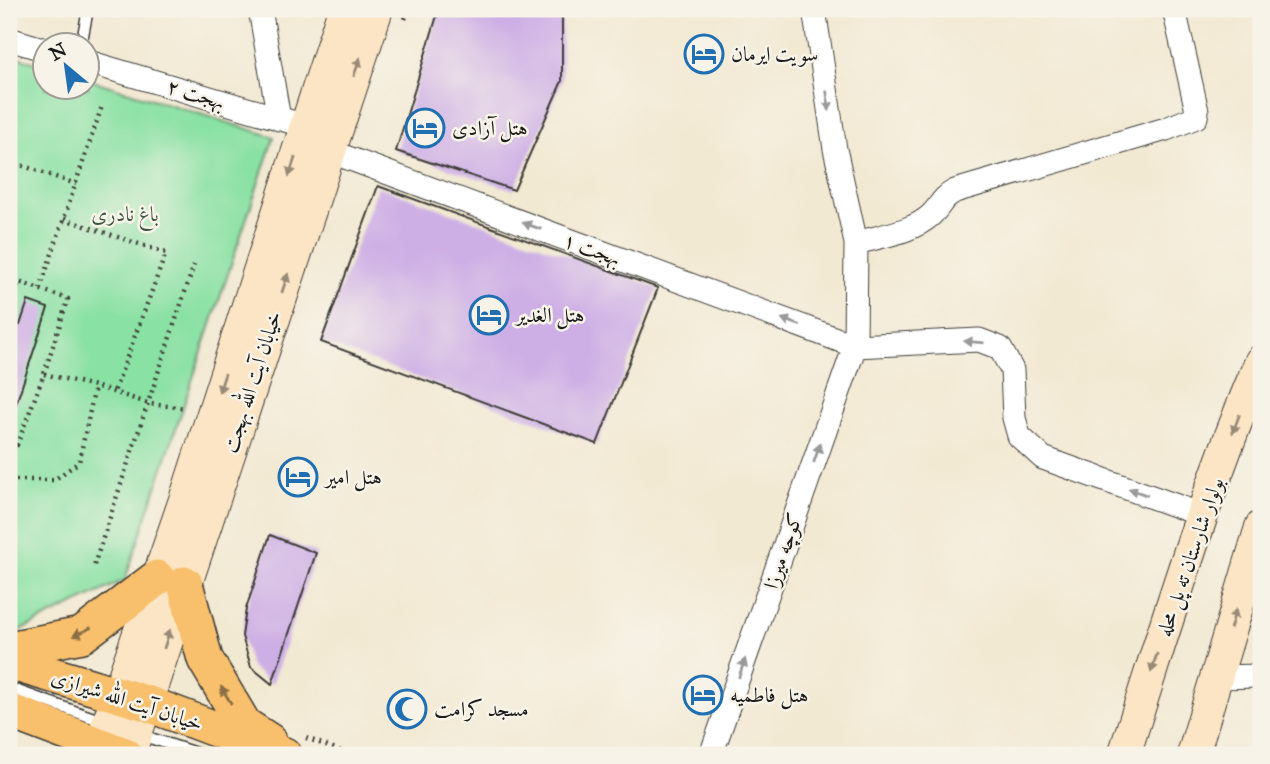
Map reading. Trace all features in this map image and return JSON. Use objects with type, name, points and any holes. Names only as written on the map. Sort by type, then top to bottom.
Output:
[{"type":"main road","name":"خیابان آیت الله بهجت","points":[[171,581],[211,416],[292,123],[344,9]]},
{"type":"main road","name":"خیابان آیت الله بهجت","points":[[121,733],[171,581],[329,151],[377,9]]},
{"type":"main road","name":"بولوار شارستان ته پل محله","points":[[1124,755],[1202,515],[1261,361]]},
{"type":"main road","points":[[1194,755],[1261,527]]},
{"type":"main road","points":[[9,649],[82,635],[171,581],[205,659],[244,725],[293,749]]},
{"type":"main road","name":"خیابان آیت الله شیرازی","points":[[9,662],[121,733]]},
{"type":"main road","name":"خیابان آیت الله شیرازی","points":[[9,711],[121,733],[293,749]]},
{"type":"street","points":[[260,9],[292,123]]},
{"type":"street","name":"کوچه میرزا","points":[[711,755],[855,346],[856,243],[835,149],[814,9]]},
{"type":"street","points":[[856,243],[915,225],[932,214],[943,198],[955,191],[1166,129],[1196,117],[1197,111],[1174,9]]},
{"type":"street","points":[[9,39],[32,46]]},
{"type":"street","name":"بهجت ۲","points":[[102,66],[292,123]]},
{"type":"street","name":"بهجت ۱","points":[[329,151],[855,346]]},
{"type":"street","points":[[855,346],[979,340],[1000,348],[1012,370],[1014,418],[1019,436],[1043,458],[1202,515]]},
{"type":"street","points":[[1216,677],[1261,676]]},
{"type":"lane","points":[[84,32],[88,9]]},
{"type":"lane","points":[[9,688],[121,733],[202,755]]},
{"type":"path","points":[[40,289],[102,106]]},
{"type":"path","points":[[9,162],[76,184]]},
{"type":"path","points":[[64,219],[166,253],[114,393]]},
{"type":"path","points":[[94,565],[150,404],[194,265]]},
{"type":"path","points":[[9,306],[19,282],[68,299],[17,445],[9,442]]},
{"type":"path","points":[[44,374],[95,386],[150,404],[183,407],[211,416]]},
{"type":"path","points":[[9,480],[54,480],[79,462],[95,386]]},
{"type":"path","points":[[293,749],[352,755]]},
{"type":"green space","name":"باغ نادری","points":[[9,54],[32,62],[32,102],[102,102],[102,83],[274,137],[125,580],[19,631],[9,627]]},
{"type":"building","points":[[439,9],[562,9],[562,81],[514,190],[396,151]]},
{"type":"building","name":"هتل الغدیر","points":[[378,186],[658,288],[597,444],[321,342]]},
{"type":"building","points":[[28,301],[48,308],[12,416],[9,415],[9,321],[20,325]]},
{"type":"building","points":[[270,535],[316,553],[272,684],[251,667],[242,636],[246,609]]},
{"type":"place","name":"سویت ایرمان","points":[[704,54]]},
{"type":"place","name":"هتل آزادی","points":[[425,128]]},
{"type":"place","name":"هتل الغدیر","points":[[489,315]]},
{"type":"place","name":"هتل امیر","points":[[298,477]]},
{"type":"place","name":"هتل فاطمیه","points":[[703,695]]},
{"type":"place","name":"مسجد کرامت","points":[[407,709]]}]
